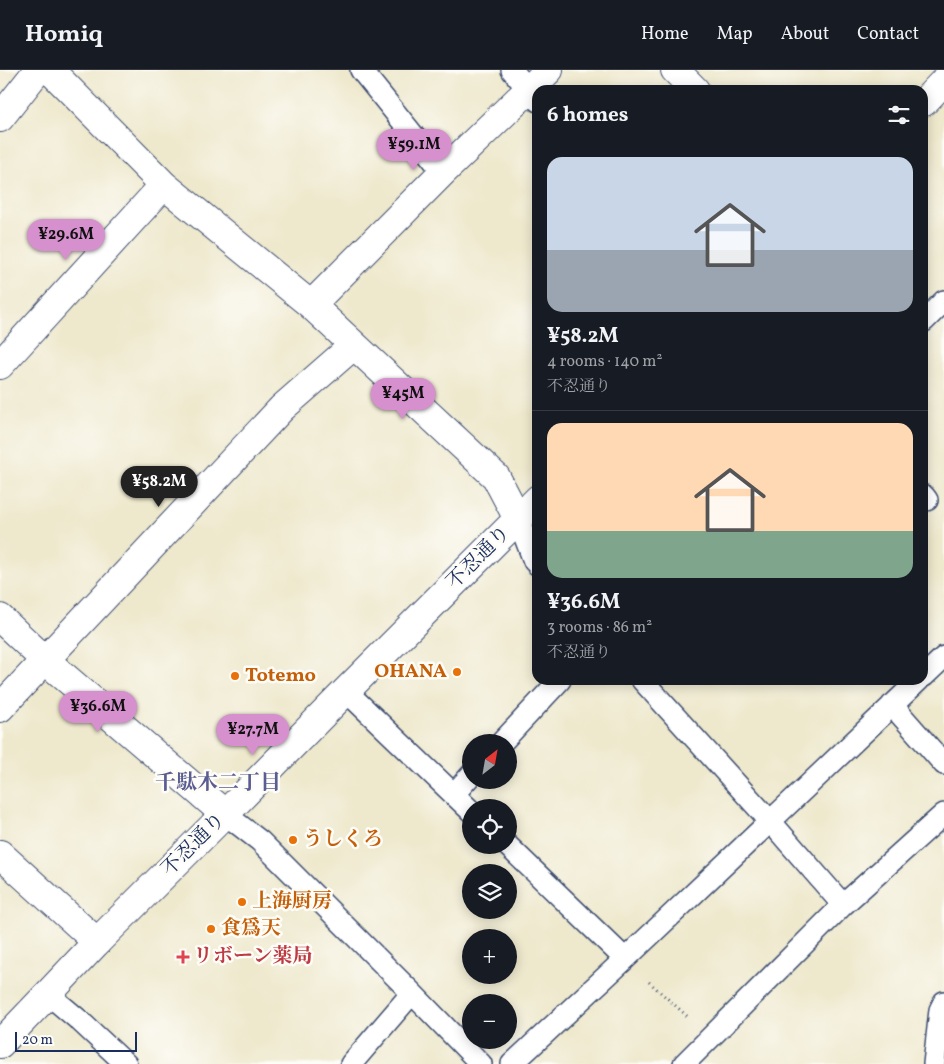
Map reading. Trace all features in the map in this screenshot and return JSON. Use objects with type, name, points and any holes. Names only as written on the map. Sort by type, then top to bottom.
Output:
[{"type":"street","points":[[0,118],[38,70]]},
{"type":"street","points":[[50,70],[164,184],[311,305],[496,476],[518,519]]},
{"type":"street","points":[[311,305],[526,87],[549,70]]},
{"type":"street","points":[[676,70],[690,85]]},
{"type":"street","points":[[928,98],[944,81]]},
{"type":"street","points":[[0,365],[164,184]]},
{"type":"street","points":[[0,708],[282,408],[354,345]]},
{"type":"street","name":"不忍通り","points":[[0,1044],[96,942],[226,814],[532,505]]},
{"type":"street","points":[[0,618],[45,660],[226,814]]},
{"type":"street","points":[[0,854],[96,942]]},
{"type":"lane","points":[[361,70],[443,172]]},
{"type":"lane","points":[[928,317],[944,301]]},
{"type":"lane","points":[[518,519],[532,556]]},
{"type":"lane","points":[[928,672],[944,657]]},
{"type":"lane","points":[[509,734],[555,685]]},
{"type":"lane","points":[[647,685],[770,821],[843,906]]},
{"type":"lane","points":[[512,1064],[914,685]]},
{"type":"lane","points":[[346,691],[462,802]]},
{"type":"lane","points":[[892,705],[944,764]]},
{"type":"lane","points":[[454,794],[462,786]]},
{"type":"lane","points":[[226,814],[260,841],[480,1064]]},
{"type":"lane","points":[[684,1064],[843,906],[944,814]]},
{"type":"lane","points":[[516,854],[625,959]]},
{"type":"lane","points":[[351,1064],[412,993]]},
{"type":"lane","points":[[48,994],[126,1064]]},
{"type":"lane","points":[[934,1064],[940,1010],[944,1002]]},
{"type":"path","points":[[625,959],[710,1038]]},
{"type":"place","name":"OHANA","points":[[457,672]]},
{"type":"place","name":"Totemo","points":[[235,676]]},
{"type":"place","name":"うしくろ","points":[[293,840]]},
{"type":"place","name":"上海厨房","points":[[242,902]]},
{"type":"place","name":"食爲天","points":[[211,929]]},
{"type":"place","name":"リボーン薬局","points":[[183,957]]},
{"type":"district","name":"千駄木二丁目","points":[[218,783]]}]
